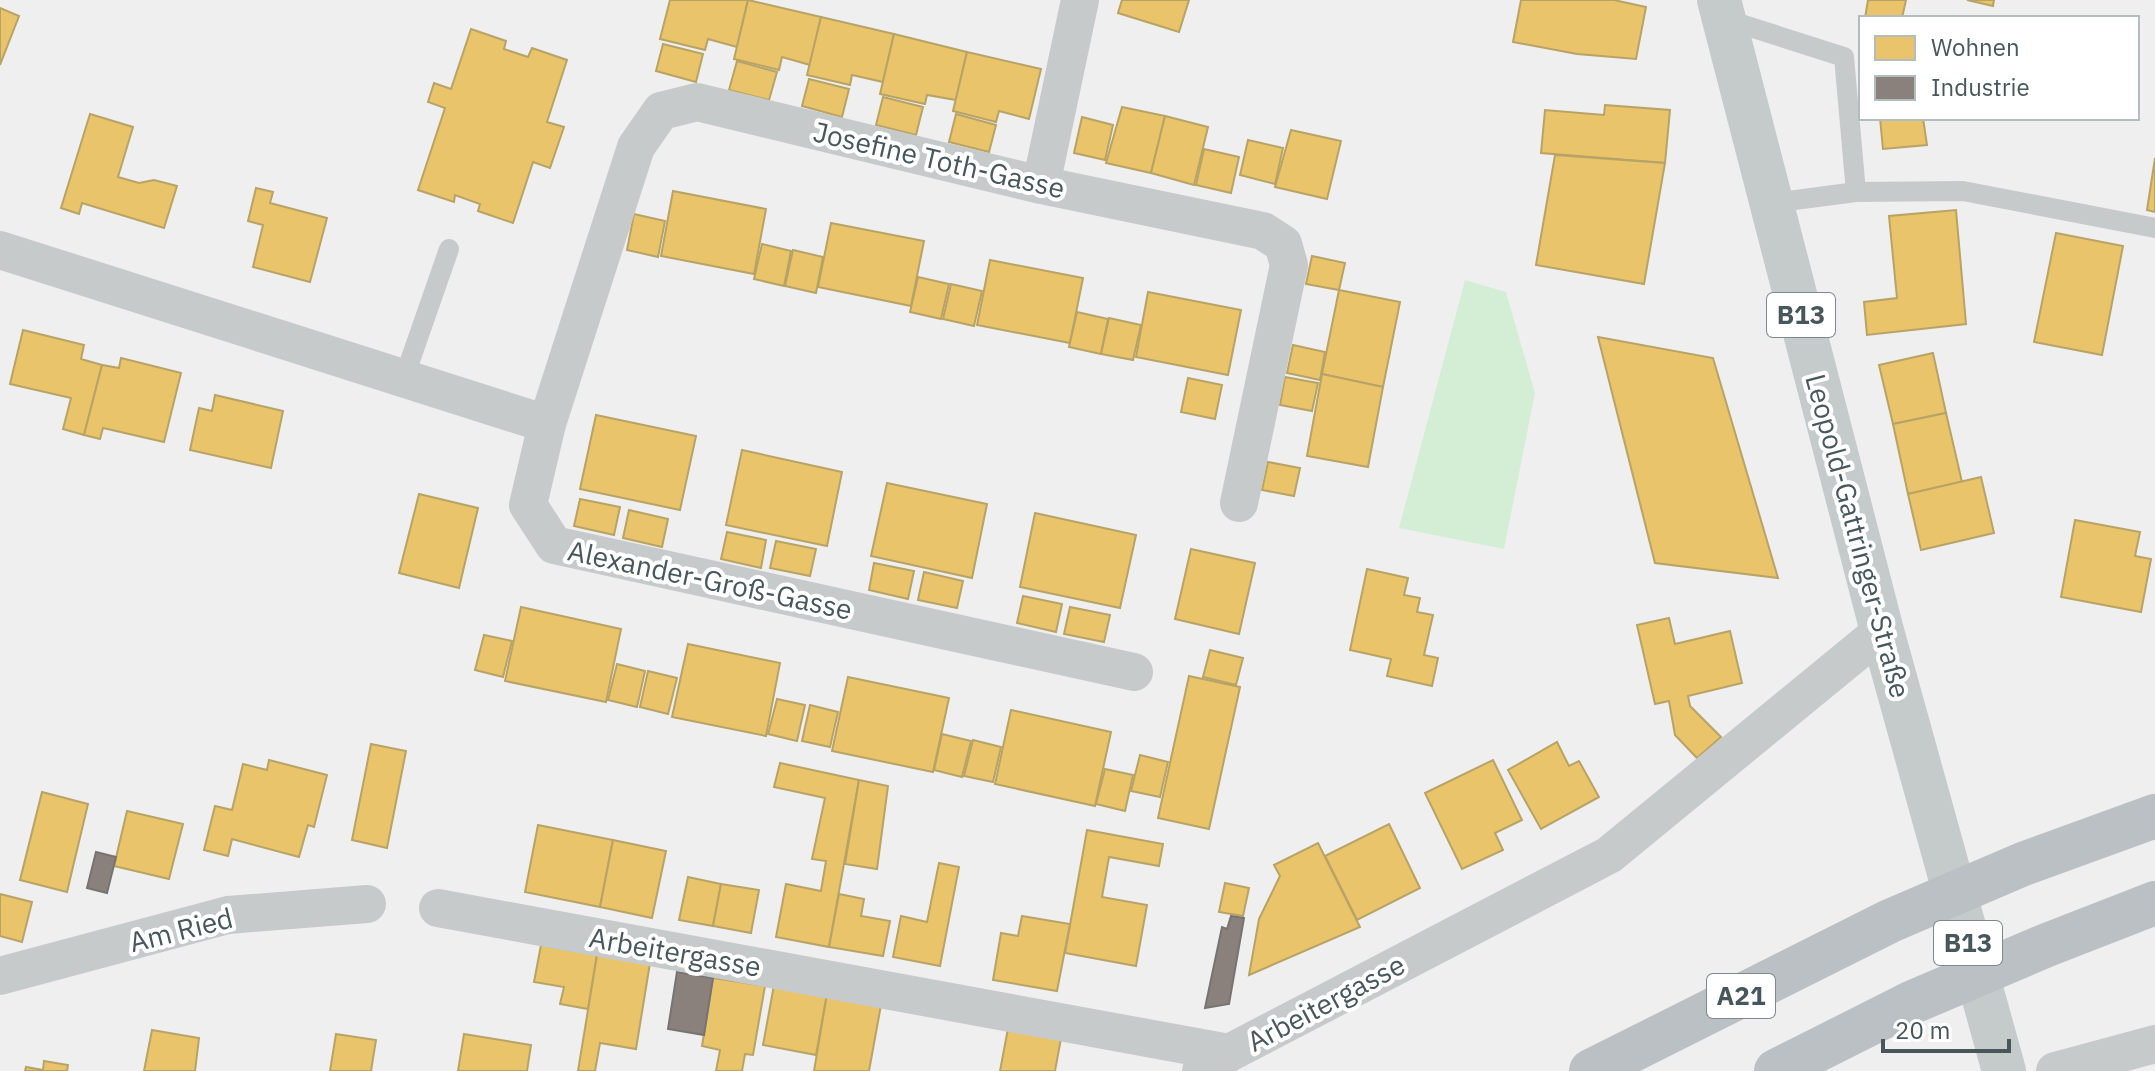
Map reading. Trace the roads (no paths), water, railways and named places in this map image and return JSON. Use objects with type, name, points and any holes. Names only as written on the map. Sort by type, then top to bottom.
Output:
[{"type":"highway","name":"A21","points":[[1591,1071],[1890,921],[2023,864],[2155,816]]},
{"type":"highway","points":[[1776,1071],[1913,1002],[2155,903]]},
{"type":"main road","name":"Leopold-Gattringer-Straße","points":[[1721,9],[1882,631],[2004,1071]]},
{"type":"street","points":[[1041,185],[1080,0]]},
{"type":"street","name":"Josefine Toth-Gasse","points":[[547,424],[636,147],[661,111],[697,102],[1041,185],[1263,231],[1283,244],[1289,265],[1239,503]]},
{"type":"street","points":[[0,250],[547,424]]},
{"type":"street","name":"Alexander-Groß-Gasse","points":[[547,424],[528,505],[554,545],[1134,672]]},
{"type":"street","name":"Arbeitergasse","points":[[438,908],[1215,1062],[1609,855],[1882,631]]},
{"type":"street","name":"Am Ried","points":[[0,976],[228,915],[367,904]]},
{"type":"street","points":[[2055,1071],[2155,1044]]},
{"type":"lane","points":[[1721,9],[1844,57],[1856,192]]},
{"type":"lane","points":[[1772,203],[1856,192],[1963,191],[2155,228]]},
{"type":"lane","points":[[404,378],[449,249]]}]
